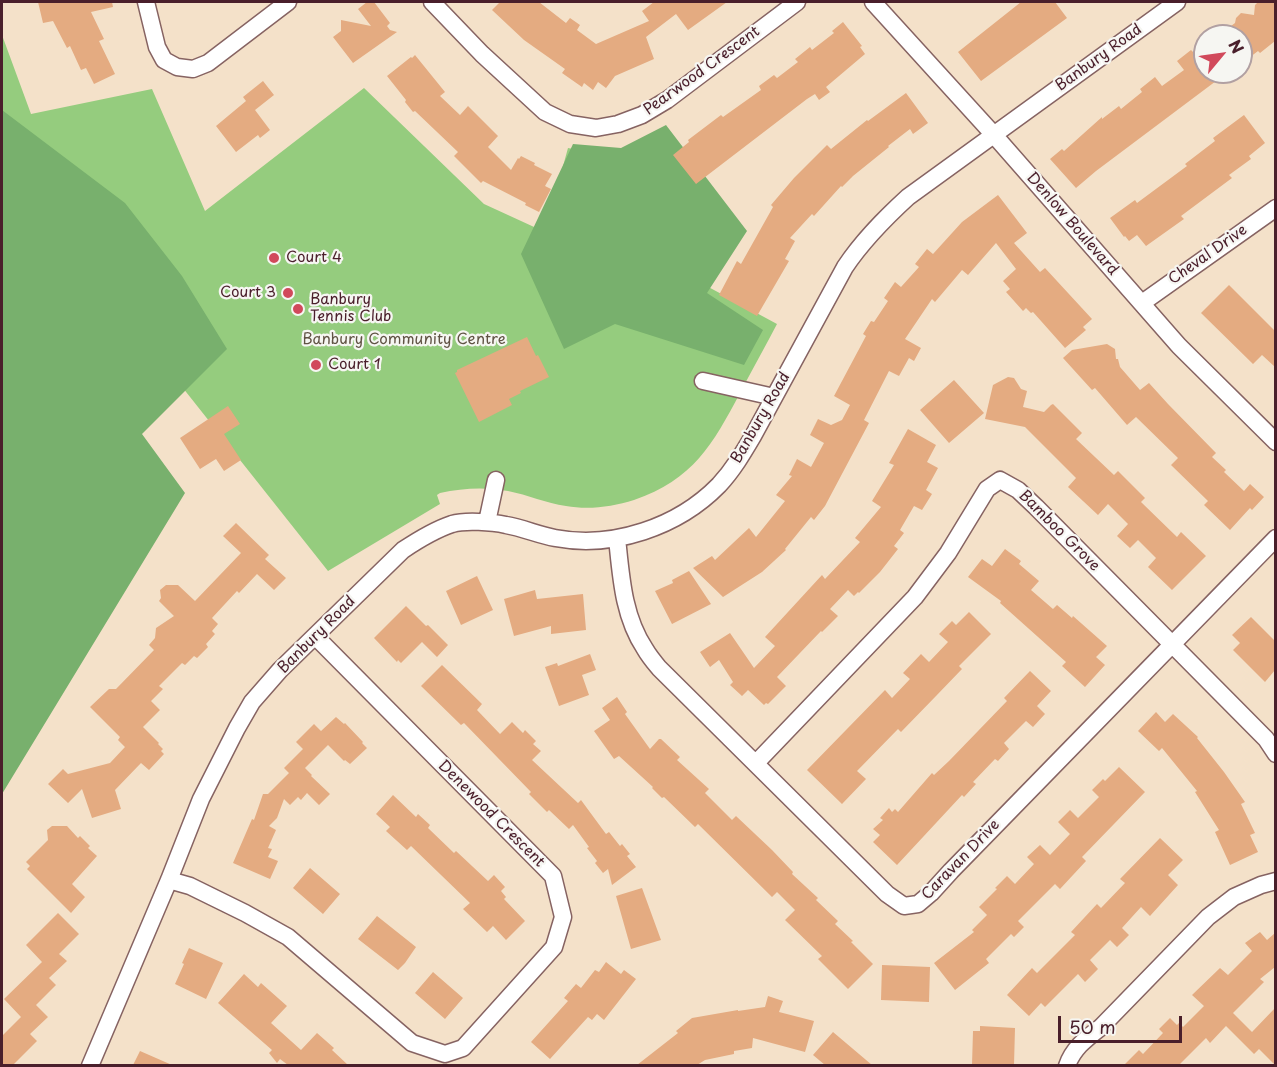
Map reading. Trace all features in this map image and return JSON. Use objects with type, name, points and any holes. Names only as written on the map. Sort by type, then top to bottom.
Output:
[{"type":"street","points":[[146,2],[158,47],[164,60],[177,67],[193,69],[208,63],[288,2]]},
{"type":"street","name":"Pearwood Crescent","points":[[432,2],[482,54],[545,112],[570,124],[596,128],[642,116],[667,100],[797,2]]},
{"type":"street","name":"Denlow Boulevard","points":[[873,2],[994,135],[1179,346],[1275,442]]},
{"type":"street","name":"Banbury Road","points":[[90,1065],[201,799],[252,702],[280,670],[403,550],[423,537],[453,524],[487,522],[555,538],[590,541],[641,533],[673,519],[697,503],[718,485],[737,462],[833,286],[860,245],[884,219],[908,198],[1177,2]]},
{"type":"street","name":"Cheval Drive","points":[[1142,303],[1275,208]]},
{"type":"street","points":[[703,381],[774,397]]},
{"type":"street","points":[[487,522],[496,480]]},
{"type":"street","name":"Bamboo Grove","points":[[756,763],[915,597],[948,553],[987,489],[1000,480],[1018,490],[1266,739],[1275,754]]},
{"type":"street","name":"Caravan Drive","points":[[617,538],[625,601],[644,648],[659,668],[887,894],[904,906],[918,904],[931,893],[1275,538]]},
{"type":"street","name":"Denewood Crescent","points":[[169,880],[190,886],[288,937],[412,1044],[444,1054],[463,1048],[554,947],[563,917],[553,876],[315,636]]},
{"type":"street","points":[[1067,1065],[1072,1054],[1084,1040],[1101,1027],[1209,917],[1234,897],[1275,881]]},
{"type":"green space","name":"Banbury Community Centre","points":[[2,35],[31,114],[152,89],[205,211],[364,88],[484,204],[545,232],[568,148],[578,150],[701,283],[777,324],[710,444],[686,471],[654,492],[634,500],[591,508],[559,505],[499,490],[474,489],[440,493],[437,495],[440,504],[328,571],[175,378],[65,518],[2,725]]},
{"type":"green space","points":[[2,110],[125,203],[182,276],[227,349],[142,434],[185,493],[2,794]]},
{"type":"green space","points":[[666,125],[747,231],[707,293],[763,330],[744,365],[615,324],[564,349],[521,254],[573,144],[621,148]]},
{"type":"building","points":[[38,2],[112,2],[113,7],[91,12],[104,39],[99,41],[115,74],[94,84],[86,68],[81,70],[70,46],[67,48],[53,21],[43,23]]},
{"type":"building","points":[[367,2],[374,2],[390,23],[387,26],[390,30],[397,32],[353,63],[333,37],[341,31],[341,20],[371,26],[358,9]]},
{"type":"building","points":[[500,2],[539,2],[566,23],[570,18],[580,25],[577,30],[596,44],[649,21],[642,11],[654,2],[727,2],[688,30],[676,14],[646,37],[654,59],[615,76],[606,88],[598,82],[593,90],[584,83],[582,87],[562,73],[565,69],[524,40],[492,10]]},
{"type":"building","points":[[1021,2],[1055,2],[1067,18],[981,81],[958,52]]},
{"type":"building","points":[[1258,2],[1275,2],[1275,41],[1260,53],[1258,51],[1253,55],[1253,24],[1234,24],[1241,13],[1254,15],[1255,5]]},
{"type":"building","points":[[843,22],[862,46],[860,47],[865,54],[826,87],[830,92],[819,100],[815,94],[807,99],[696,184],[673,155],[689,142],[688,140],[721,115],[723,117],[761,90],[759,86],[774,75],[777,78],[798,62],[795,59],[810,47],[812,50],[834,33],[832,31]]},
{"type":"building","points":[[1191,50],[1193,52],[1193,84],[1212,84],[1076,188],[1050,159],[1062,149],[1064,151],[1102,117],[1102,119],[1119,106],[1121,109],[1142,92],[1140,89],[1155,77],[1162,86],[1184,70],[1177,61]]},
{"type":"building","points":[[415,55],[445,92],[440,96],[460,115],[468,106],[498,136],[488,147],[511,170],[521,156],[552,174],[545,186],[551,189],[539,212],[483,181],[481,183],[454,156],[458,152],[405,102],[406,100],[387,76]]},
{"type":"building","points":[[263,81],[274,95],[255,110],[270,130],[260,138],[258,135],[236,152],[216,126],[246,101],[243,97]]},
{"type":"building","points":[[906,93],[928,123],[913,134],[910,129],[888,146],[841,186],[790,238],[795,241],[785,259],[789,261],[757,316],[719,295],[737,261],[741,264],[773,207],[771,205],[794,178],[827,145],[831,149]]},
{"type":"building","points":[[1244,115],[1265,143],[1249,156],[1251,159],[1229,175],[1232,178],[1181,216],[1184,219],[1146,246],[1137,235],[1129,241],[1124,237],[1110,218],[1135,200],[1137,203],[1187,166],[1185,164],[1215,141],[1213,138]]},
{"type":"building","points":[[998,195],[1027,233],[1014,243],[1040,272],[1045,268],[1092,319],[1083,327],[1086,330],[1065,348],[1033,312],[1031,313],[1026,308],[1023,311],[1006,292],[1010,289],[1003,281],[1016,269],[996,243],[968,275],[962,270],[935,302],[932,299],[905,339],[921,348],[914,361],[909,358],[899,376],[889,371],[864,420],[869,423],[825,506],[814,520],[811,517],[786,550],[762,572],[723,597],[693,568],[712,556],[715,560],[749,528],[756,537],[785,501],[776,495],[792,476],[789,475],[797,459],[811,467],[824,443],[810,435],[818,419],[831,425],[842,420],[850,405],[834,396],[866,336],[863,334],[888,301],[884,298],[895,282],[901,287],[919,267],[915,264],[927,249],[933,254],[962,222]]},
{"type":"building","points":[[1229,285],[1275,331],[1275,367],[1262,355],[1253,364],[1201,313]]},
{"type":"building","points":[[527,337],[549,377],[520,391],[521,393],[509,399],[512,405],[479,422],[455,373]]},
{"type":"building","points":[[1107,344],[1115,349],[1120,367],[1140,390],[1149,383],[1216,453],[1212,457],[1226,470],[1224,472],[1244,491],[1250,484],[1264,497],[1252,510],[1250,508],[1230,530],[1204,505],[1208,501],[1171,465],[1178,458],[1136,417],[1127,425],[1095,388],[1092,390],[1063,358],[1072,350]]},
{"type":"building","points":[[1008,377],[1014,378],[1021,389],[1027,391],[1023,407],[1044,412],[1053,404],[1082,433],[1076,439],[1114,475],[1118,471],[1145,498],[1141,502],[1177,537],[1181,532],[1206,556],[1172,590],[1148,567],[1156,558],[1138,540],[1130,548],[1117,536],[1128,524],[1108,504],[1098,515],[1068,487],[1076,478],[1025,427],[985,419],[993,385]]},
{"type":"building","points":[[954,380],[984,413],[949,443],[920,410]]},
{"type":"building","points":[[228,406],[240,424],[224,434],[241,460],[224,471],[216,459],[200,469],[180,438]]},
{"type":"building","points":[[908,429],[936,445],[927,462],[938,468],[926,490],[932,494],[922,510],[914,506],[900,530],[904,533],[894,546],[898,549],[859,593],[854,596],[848,590],[830,609],[838,616],[777,677],[786,686],[768,704],[764,705],[748,690],[742,696],[730,685],[733,682],[719,660],[710,667],[700,652],[730,633],[754,668],[775,646],[765,637],[822,575],[825,579],[860,542],[855,538],[881,507],[872,501],[894,465],[889,463]]},
{"type":"building","points":[[236,523],[269,555],[265,559],[286,578],[274,590],[257,574],[239,593],[237,591],[212,618],[218,624],[212,631],[215,634],[206,644],[208,647],[197,658],[194,656],[185,665],[182,663],[159,686],[163,689],[151,701],[160,710],[143,727],[159,743],[164,754],[149,770],[141,763],[115,790],[121,809],[92,818],[82,789],[68,803],[48,784],[63,769],[68,774],[110,763],[125,747],[118,740],[120,737],[90,707],[109,689],[116,689],[154,650],[149,645],[155,638],[156,628],[174,616],[159,601],[160,590],[166,585],[178,585],[195,601],[241,553],[223,536]]},
{"type":"building","points":[[1005,549],[1021,561],[1019,564],[1039,581],[1031,590],[1053,609],[1057,605],[1072,618],[1073,616],[1107,646],[1096,657],[1105,665],[1085,687],[1062,666],[1066,662],[1000,603],[1001,601],[968,577],[982,559],[992,566]]},
{"type":"building","points":[[689,571],[711,604],[672,624],[655,591],[673,583],[672,580]]},
{"type":"building","points":[[477,576],[493,610],[461,625],[446,591]]},
{"type":"building","points":[[535,590],[537,599],[583,594],[586,630],[551,634],[551,626],[514,636],[504,599]]},
{"type":"building","points":[[406,606],[448,645],[437,657],[422,642],[401,663],[398,660],[397,662],[374,638]]},
{"type":"building","points":[[969,612],[991,634],[959,666],[962,669],[901,732],[898,729],[857,771],[866,779],[842,804],[807,770],[885,690],[892,698],[910,679],[903,673],[921,654],[929,662],[948,642],[939,634],[952,621],[956,625]]},
{"type":"building","points":[[1251,617],[1275,641],[1275,670],[1265,682],[1233,650],[1240,643],[1232,635]]},
{"type":"building","points":[[590,654],[596,670],[582,675],[589,695],[559,706],[545,667],[557,663],[558,666]]},
{"type":"building","points":[[442,665],[482,704],[477,710],[500,734],[512,722],[536,741],[533,744],[541,751],[532,760],[578,803],[581,800],[606,834],[609,832],[620,846],[622,844],[630,854],[627,856],[636,867],[612,885],[608,869],[603,873],[595,863],[597,861],[587,848],[589,847],[573,825],[569,829],[549,810],[547,812],[529,794],[531,792],[464,723],[461,725],[421,686]]},
{"type":"building","points":[[1030,671],[1051,691],[1037,706],[1045,714],[1033,727],[1026,721],[1004,743],[1009,749],[998,761],[995,759],[973,782],[976,784],[964,797],[962,795],[897,865],[873,842],[880,835],[873,829],[883,820],[880,818],[889,808],[892,812],[895,809],[898,812],[932,773],[934,775],[949,761],[1007,701],[1004,698]]},
{"type":"building","points":[[617,697],[627,712],[625,714],[650,749],[661,739],[680,757],[677,760],[709,789],[705,793],[732,820],[736,816],[772,850],[793,872],[792,874],[818,898],[816,900],[838,921],[835,924],[873,964],[848,989],[818,959],[822,956],[785,920],[795,910],[777,892],[772,897],[698,824],[695,827],[619,756],[614,759],[594,731],[610,720],[602,708]]},
{"type":"building","points":[[1156,712],[1165,722],[1173,714],[1198,737],[1224,772],[1245,802],[1241,804],[1255,833],[1250,835],[1258,852],[1230,865],[1215,832],[1219,830],[1195,792],[1197,791],[1162,748],[1159,751],[1138,731]]},
{"type":"building","points":[[336,717],[345,723],[367,748],[350,764],[328,745],[305,768],[330,794],[319,805],[307,793],[301,800],[298,797],[290,805],[284,799],[277,818],[269,826],[276,830],[268,848],[272,849],[268,857],[278,861],[270,879],[233,863],[252,819],[254,820],[263,794],[268,794],[289,773],[284,768],[303,749],[296,742],[314,724],[321,731]]},
{"type":"building","points":[[1119,767],[1145,792],[1082,857],[1086,861],[1060,889],[1055,884],[1018,921],[1024,927],[1014,937],[1011,934],[986,959],[989,963],[955,990],[934,963],[974,932],[972,930],[987,915],[979,907],[1007,876],[1015,884],[1034,864],[1027,857],[1040,845],[1050,855],[1070,834],[1058,822],[1070,810],[1078,818],[1099,797],[1092,790]]},
{"type":"building","points":[[393,795],[416,817],[418,814],[430,825],[428,828],[454,853],[456,851],[488,881],[494,875],[505,887],[501,891],[506,897],[504,899],[525,921],[506,940],[493,926],[487,932],[463,909],[470,903],[411,846],[407,850],[386,831],[390,827],[376,814]]},
{"type":"building","points":[[52,826],[67,826],[78,838],[80,836],[90,846],[88,848],[97,856],[72,884],[85,897],[71,913],[27,869],[30,866],[26,862],[48,840],[47,830]]},
{"type":"building","points":[[1160,838],[1183,860],[1168,875],[1178,885],[1150,916],[1141,907],[1122,928],[1129,935],[1117,947],[1110,940],[1090,960],[1098,969],[1085,982],[1078,974],[1045,1007],[1041,1003],[1029,1016],[1007,995],[1032,968],[1037,973],[1075,935],[1071,932],[1097,904],[1101,908],[1125,883],[1120,879]]},
{"type":"building","points":[[310,868],[340,894],[323,914],[293,888]]},
{"type":"building","points":[[642,888],[661,940],[631,949],[616,896]]},
{"type":"building","points":[[58,913],[79,934],[59,954],[67,961],[49,978],[56,985],[36,1005],[48,1017],[30,1034],[37,1041],[13,1065],[2,1065],[2,1036],[21,1017],[4,999],[42,962],[26,945]]},
{"type":"building","points":[[377,916],[416,947],[398,970],[358,939]]},
{"type":"building","points":[[1260,932],[1267,940],[1275,933],[1275,967],[1260,979],[1264,982],[1233,1013],[1252,1032],[1275,1008],[1275,1065],[1259,1049],[1254,1054],[1226,1026],[1210,1043],[1206,1038],[1179,1065],[1124,1065],[1139,1050],[1143,1054],[1163,1033],[1159,1029],[1170,1018],[1183,1027],[1204,1006],[1192,995],[1220,968],[1228,975],[1252,951],[1245,943]]},
{"type":"building","points":[[189,948],[223,963],[206,999],[175,984]]},
{"type":"building","points":[[606,962],[621,974],[624,970],[636,979],[604,1020],[597,1014],[592,1020],[588,1017],[550,1059],[531,1042],[568,1001],[564,998],[576,984],[581,988],[595,970],[599,972]]},
{"type":"building","points":[[882,965],[930,967],[929,1002],[881,1000]]},
{"type":"building","points":[[433,972],[463,998],[445,1019],[415,993]]},
{"type":"building","points":[[244,974],[258,987],[261,983],[287,1006],[271,1023],[301,1050],[317,1033],[348,1065],[288,1065],[280,1059],[277,1063],[269,1053],[272,1050],[218,1003]]},
{"type":"building","points":[[768,996],[783,1001],[779,1012],[814,1021],[805,1052],[753,1038],[752,1048],[734,1051],[734,1054],[705,1060],[697,1065],[637,1065],[678,1033],[676,1031],[692,1018],[765,1007]]},
{"type":"building","points":[[980,1026],[1015,1028],[1014,1065],[972,1065],[973,1031],[980,1031]]},
{"type":"building","points":[[833,1032],[872,1065],[825,1065],[813,1055]]},
{"type":"building","points":[[140,1051],[172,1065],[133,1065]]},
{"type":"place","name":"Court 4","points":[[274,258]]},
{"type":"place","name":"Court 3","points":[[288,293]]},
{"type":"place","name":"Banbury Tennis Club","points":[[298,309]]},
{"type":"place","name":"Court 1","points":[[316,365]]}]
